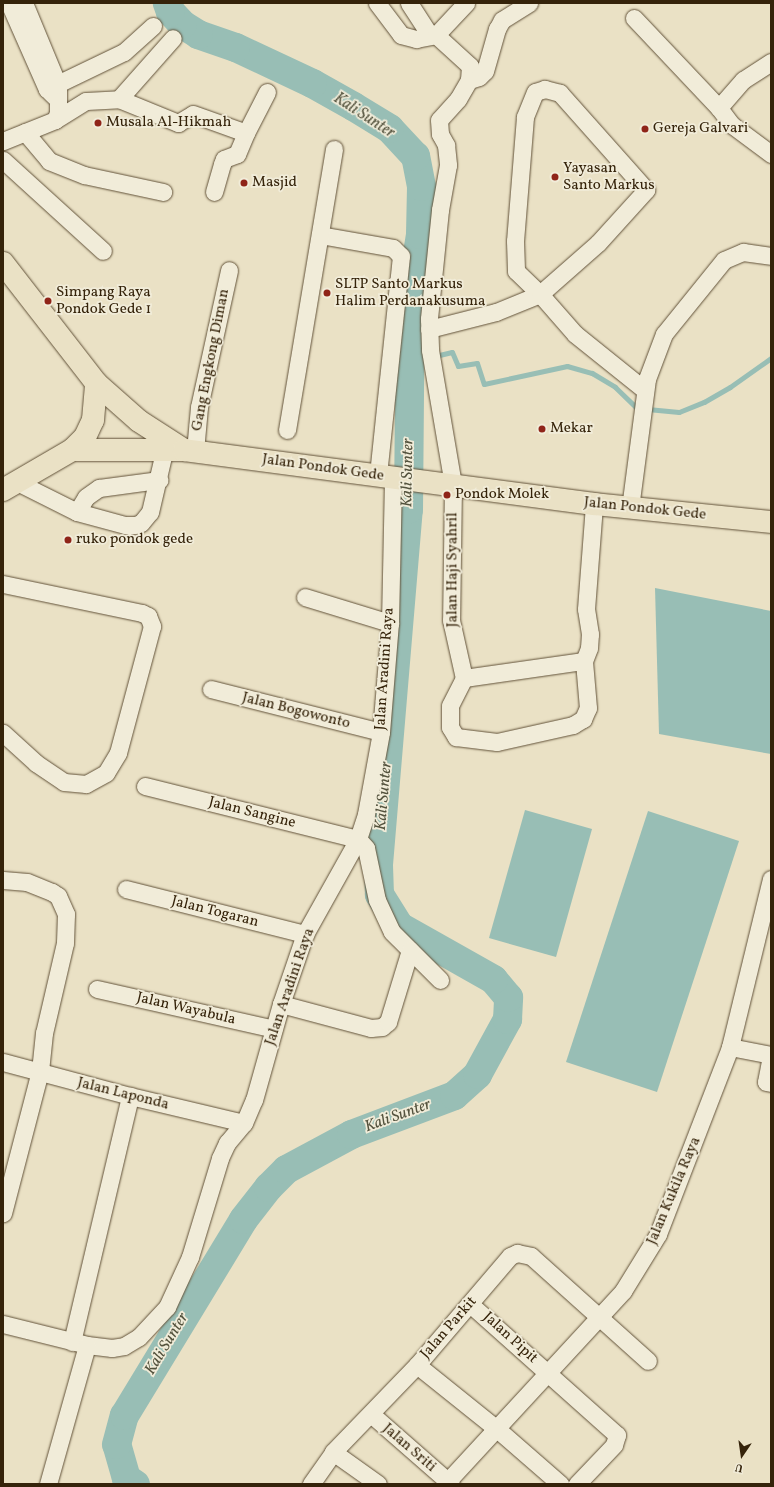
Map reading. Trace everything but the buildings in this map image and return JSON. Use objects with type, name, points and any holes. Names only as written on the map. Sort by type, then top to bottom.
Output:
[{"type":"main road","name":"Jalan Pondok Gede","points":[[3,263],[11,280],[96,383],[140,421],[178,447],[594,504],[771,522]]},
{"type":"main road","points":[[9,485],[72,450],[84,437],[93,420],[96,406],[96,383]]},
{"type":"main road","points":[[72,450],[178,447]]},
{"type":"street","points":[[9,3],[55,101]]},
{"type":"street","points":[[24,3],[55,101]]},
{"type":"street","points":[[377,3],[401,35],[416,38],[433,35],[466,3]]},
{"type":"street","points":[[409,3],[433,35],[470,66],[469,80],[479,77],[485,71],[497,29],[502,20],[529,3]]},
{"type":"street","points":[[634,18],[732,125],[771,154]]},
{"type":"street","points":[[3,141],[25,132],[55,101],[124,52],[153,26]]},
{"type":"street","points":[[119,99],[173,38]]},
{"type":"street","points":[[718,108],[743,80],[771,62]]},
{"type":"street","name":"Jalan Haji Syahril","points":[[464,678],[451,620],[453,484],[434,377],[429,329],[440,210],[448,165],[446,145],[440,134],[439,120],[458,99],[469,80]]},
{"type":"street","points":[[429,329],[496,312],[540,294],[598,243],[646,190],[560,94],[545,89],[535,92],[525,117],[515,241],[516,271],[540,294],[575,334],[644,396]]},
{"type":"street","points":[[214,192],[224,159],[237,154],[267,92]]},
{"type":"street","points":[[55,101],[119,99],[178,123],[194,114],[246,133]]},
{"type":"street","points":[[25,132],[49,161],[84,175],[163,192]]},
{"type":"street","points":[[287,430],[334,149]]},
{"type":"street","points":[[3,160],[103,251]]},
{"type":"street","name":"Jalan Aradini Raya","points":[[3,1324],[79,1344],[112,1348],[124,1346],[139,1337],[167,1307],[190,1257],[220,1158],[227,1143],[244,1123],[254,1100],[281,1004],[305,934],[358,839],[366,814],[381,732],[390,622],[391,477],[401,256],[393,248],[320,235]]},
{"type":"street","points":[[630,508],[638,429],[644,396],[651,365],[664,334],[716,268],[730,256],[743,252],[771,256]]},
{"type":"street","name":"Gang Engkong Diman","points":[[9,485],[77,512],[126,525],[141,523],[150,512],[159,480],[199,407],[229,270]]},
{"type":"street","points":[[77,512],[86,497],[99,488],[159,480]]},
{"type":"street","points":[[584,662],[464,678],[450,706],[450,727],[456,737],[497,742],[573,724],[583,719],[588,708],[584,662],[589,648],[586,609],[594,504]]},
{"type":"street","points":[[3,584],[142,613],[148,616],[152,626],[118,753],[106,773],[86,784],[64,782],[36,763],[3,733]]},
{"type":"street","points":[[305,597],[390,622]]},
{"type":"street","name":"Jalan Bogowonto","points":[[211,689],[381,732]]},
{"type":"street","name":"Jalan Sangine","points":[[145,786],[358,839]]},
{"type":"street","points":[[358,839],[366,848],[377,900],[392,932],[440,980]]},
{"type":"street","name":"Jalan Kukila Raya","points":[[448,1483],[623,1290],[658,1234],[730,1047],[771,879]]},
{"type":"street","points":[[3,880],[27,882],[52,892],[58,896],[66,914],[65,943],[44,1033],[40,1071],[3,1213]]},
{"type":"street","name":"Jalan Togaran","points":[[126,889],[305,934]]},
{"type":"street","points":[[281,1004],[371,1028],[382,1027],[388,1022],[410,950]]},
{"type":"street","name":"Jalan Wayabula","points":[[97,989],[274,1029]]},
{"type":"street","points":[[730,1047],[771,1056],[766,1082],[771,1084]]},
{"type":"street","name":"Jalan Laponda","points":[[3,1062],[130,1096],[244,1123]]},
{"type":"street","points":[[48,1484],[79,1344],[130,1096]]},
{"type":"street","name":"Jalan Parkit","points":[[310,1484],[333,1452],[417,1366],[510,1256],[524,1253],[531,1256],[599,1318]]},
{"type":"street","name":"Jalan Pipit","points":[[470,1304],[549,1373],[617,1436],[614,1445],[577,1484]]},
{"type":"street","points":[[599,1318],[648,1361]]},
{"type":"street","points":[[417,1366],[497,1429],[560,1484]]},
{"type":"street","name":"Jalan Sriti","points":[[371,1414],[448,1483]]},
{"type":"street","points":[[333,1452],[378,1484]]},
{"type":"water","points":[[655,588],[771,611],[771,754],[659,734]]},
{"type":"water","points":[[525,810],[592,829],[556,957],[489,938]]},
{"type":"water","points":[[648,811],[739,841],[657,1092],[566,1062]]},
{"type":"waterway","name":"Kali Sunter","points":[[135,1484],[126,1478],[116,1444],[124,1415],[243,1219],[268,1187],[286,1169],[351,1134],[454,1095],[477,1074],[507,1019],[508,997],[493,979],[399,926],[379,894],[378,864],[408,509],[410,296],[420,234],[421,186],[415,156],[389,128],[312,83],[235,47],[198,34],[182,24],[170,11],[167,3]]},
{"type":"waterway","points":[[410,362],[452,352],[458,366],[477,363],[484,384],[567,366],[592,373],[615,387],[637,408],[679,412],[704,402],[730,387],[771,358]]},
{"type":"place","name":"Musala Al-Hikmah","points":[[98,123]]},
{"type":"place","name":"Gereja Galvari","points":[[645,129]]},
{"type":"place","name":"Yayasan Santo Markus","points":[[555,177]]},
{"type":"place","name":"Masjid","points":[[244,183]]},
{"type":"place","name":"SLTP Santo Markus Halim Perdanakusuma","points":[[327,293]]},
{"type":"place","name":"Simpang Raya Pondok Gede 1","points":[[48,301]]},
{"type":"place","name":"Mekar","points":[[542,429]]},
{"type":"place","name":"Pondok Molek","points":[[447,495]]},
{"type":"place","name":"ruko pondok gede","points":[[68,540]]}]
